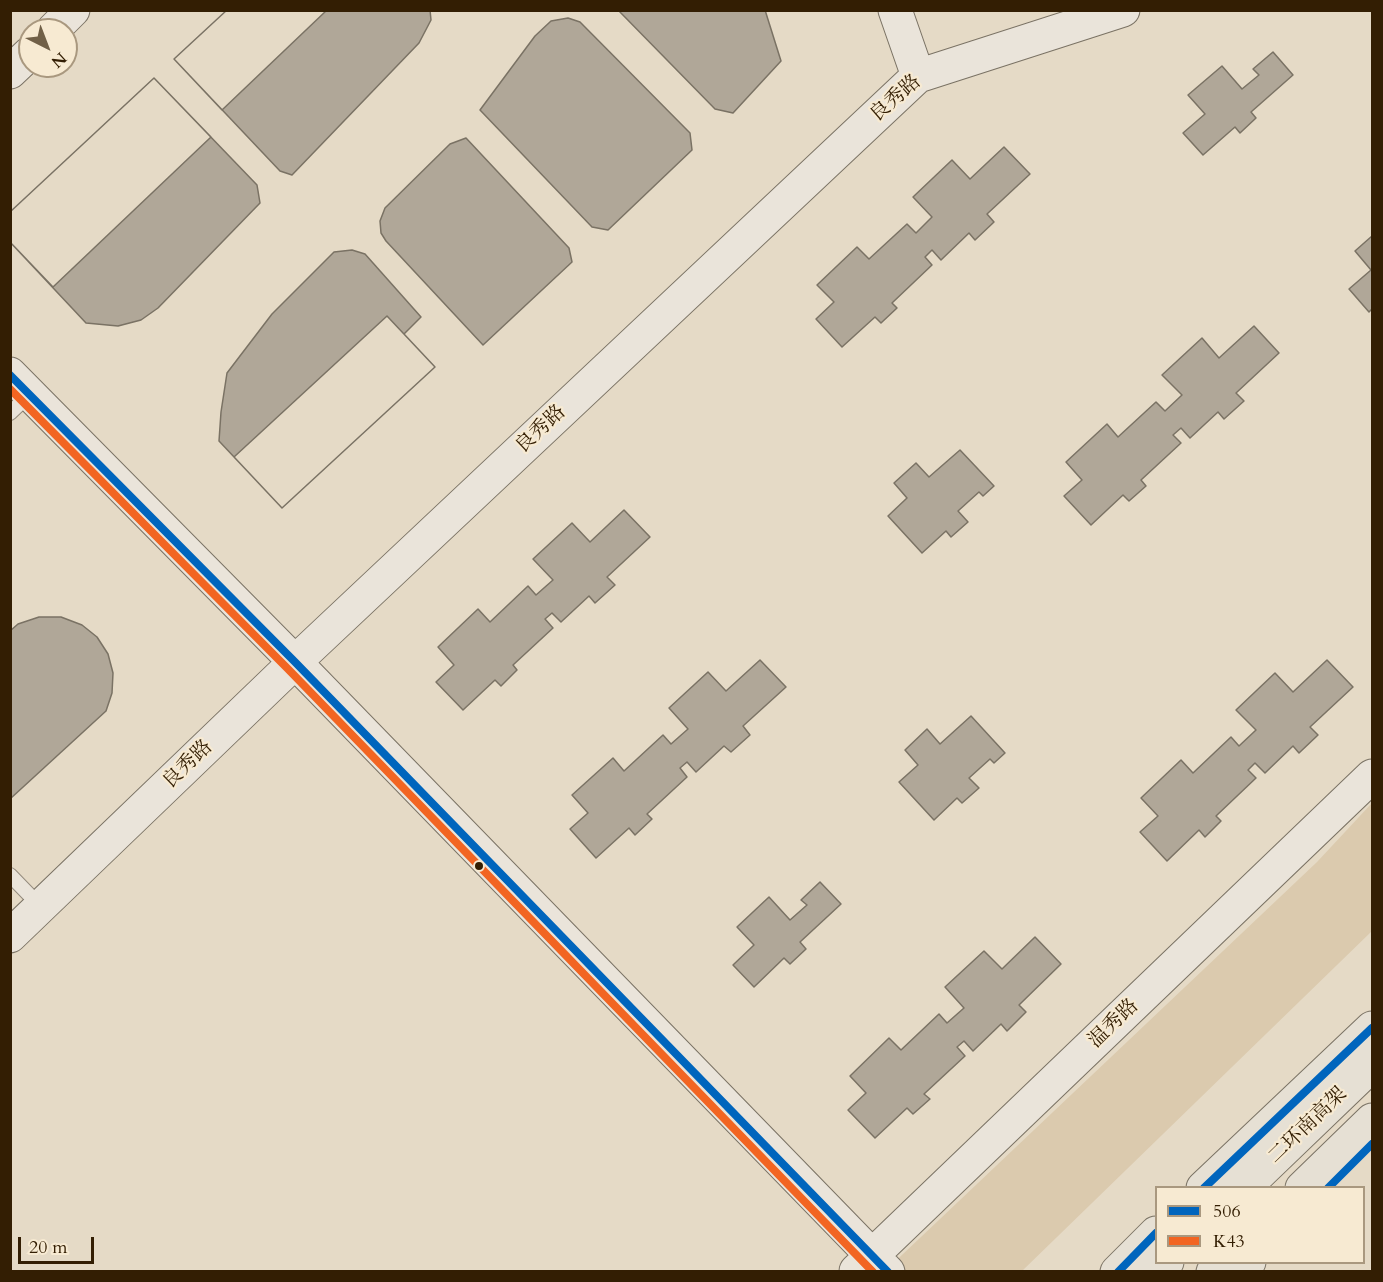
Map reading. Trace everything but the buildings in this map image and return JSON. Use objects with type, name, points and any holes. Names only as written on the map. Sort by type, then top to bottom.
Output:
[{"type":"highway","points":[[1309,1125],[1372,1030]]},
{"type":"highway","points":[[1205,1186],[1372,1030]]},
{"type":"highway","name":"二环南高架","points":[[1246,1186],[1372,1065]]},
{"type":"highway","name":"二环南高架","points":[[1304,1186],[1372,1120]]},
{"type":"highway","points":[[1329,1186],[1372,1144]]},
{"type":"highway","points":[[1117,1272],[1155,1234]]},
{"type":"street","points":[[895,10],[918,76]]},
{"type":"street","name":"良秀路","points":[[10,936],[295,662],[918,76],[1123,10]]},
{"type":"street","points":[[17,394],[295,662],[872,1266]]},
{"type":"street","name":"温秀路","points":[[872,1266],[1372,776]]},
{"type":"lane","points":[[10,875],[41,907]]},
{"type":"shaded area","points":[[1372,803],[1372,931],[1022,1271],[884,1272],[1317,862]]},
{"type":"transit line","name":"506","points":[[10,375],[295,662],[888,1272]]},
{"type":"transit line","name":"K43","points":[[10,389],[288,669],[873,1272]]},
{"type":"transit line","name":"506","points":[[1206,1186],[1372,1028]]},
{"type":"transit line","name":"506","points":[[1330,1186],[1372,1144]]},
{"type":"transit line","name":"506","points":[[1118,1272],[1155,1234]]}]
